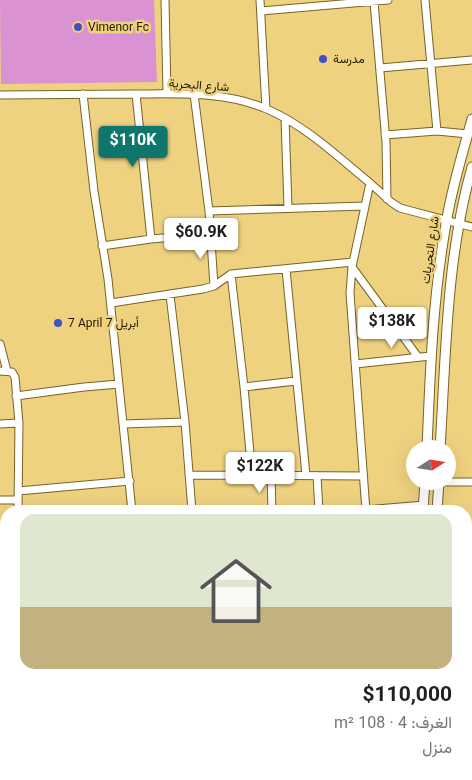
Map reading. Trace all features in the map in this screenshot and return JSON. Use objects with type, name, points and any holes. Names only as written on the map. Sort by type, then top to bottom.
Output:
[{"type":"main road","name":"شارع التحريات","points":[[427,440],[431,356],[438,272],[446,221],[472,119]]},
{"type":"main road","name":"شارع التحريات","points":[[441,440],[450,289],[458,224],[472,167]]},
{"type":"main road","points":[[424,505],[425,490]]},
{"type":"main road","points":[[437,505],[438,490]]},
{"type":"street","points":[[165,0],[167,94]]},
{"type":"street","points":[[260,0],[266,109]]},
{"type":"street","points":[[261,11],[388,0]]},
{"type":"street","points":[[425,0],[437,130]]},
{"type":"street","points":[[374,2],[385,135],[387,199]]},
{"type":"street","points":[[380,68],[472,60]]},
{"type":"street","points":[[83,94],[94,192],[111,303],[132,505]]},
{"type":"street","points":[[136,94],[151,239]]},
{"type":"street","points":[[194,94],[208,211],[214,286]]},
{"type":"street","name":"شارع البحرية","points":[[0,95],[194,94],[229,98],[266,109],[305,130],[387,199],[405,210],[472,227]]},
{"type":"street","points":[[285,118],[288,208]]},
{"type":"street","points":[[385,135],[437,130],[468,134]]},
{"type":"street","points":[[365,505],[350,293],[353,264],[370,183]]},
{"type":"street","points":[[208,211],[365,206]]},
{"type":"street","points":[[102,246],[151,239],[210,234]]},
{"type":"street","points":[[111,303],[203,289],[214,286],[231,274],[353,264]]},
{"type":"street","points":[[353,264],[418,357]]},
{"type":"street","points":[[286,269],[306,476]]},
{"type":"street","points":[[231,274],[252,474]]},
{"type":"street","points":[[170,295],[185,422],[192,505]]},
{"type":"street","points":[[0,344],[3,371],[14,374],[19,423],[18,505]]},
{"type":"street","points":[[355,364],[431,356]]},
{"type":"street","points":[[244,387],[296,381]]},
{"type":"street","points":[[16,396],[119,384]]},
{"type":"street","points":[[123,424],[185,422]]},
{"type":"street","points":[[0,424],[19,423]]},
{"type":"street","points":[[190,474],[363,476]]},
{"type":"street","points":[[271,475],[272,505]]},
{"type":"street","points":[[317,476],[319,505]]},
{"type":"street","points":[[18,491],[130,481]]},
{"type":"street","points":[[456,482],[472,482]]},
{"type":"street","points":[[0,500],[18,500]]},
{"type":"shaded area","name":"Vimenor Fc","points":[[0,0],[154,0],[157,82],[1,84]]},
{"type":"place","name":"Vimenor Fc","points":[[78,27]]},
{"type":"place","name":"مدرسة","points":[[323,59]]},
{"type":"place","name":"7 April 7 أبريل","points":[[58,323]]}]
